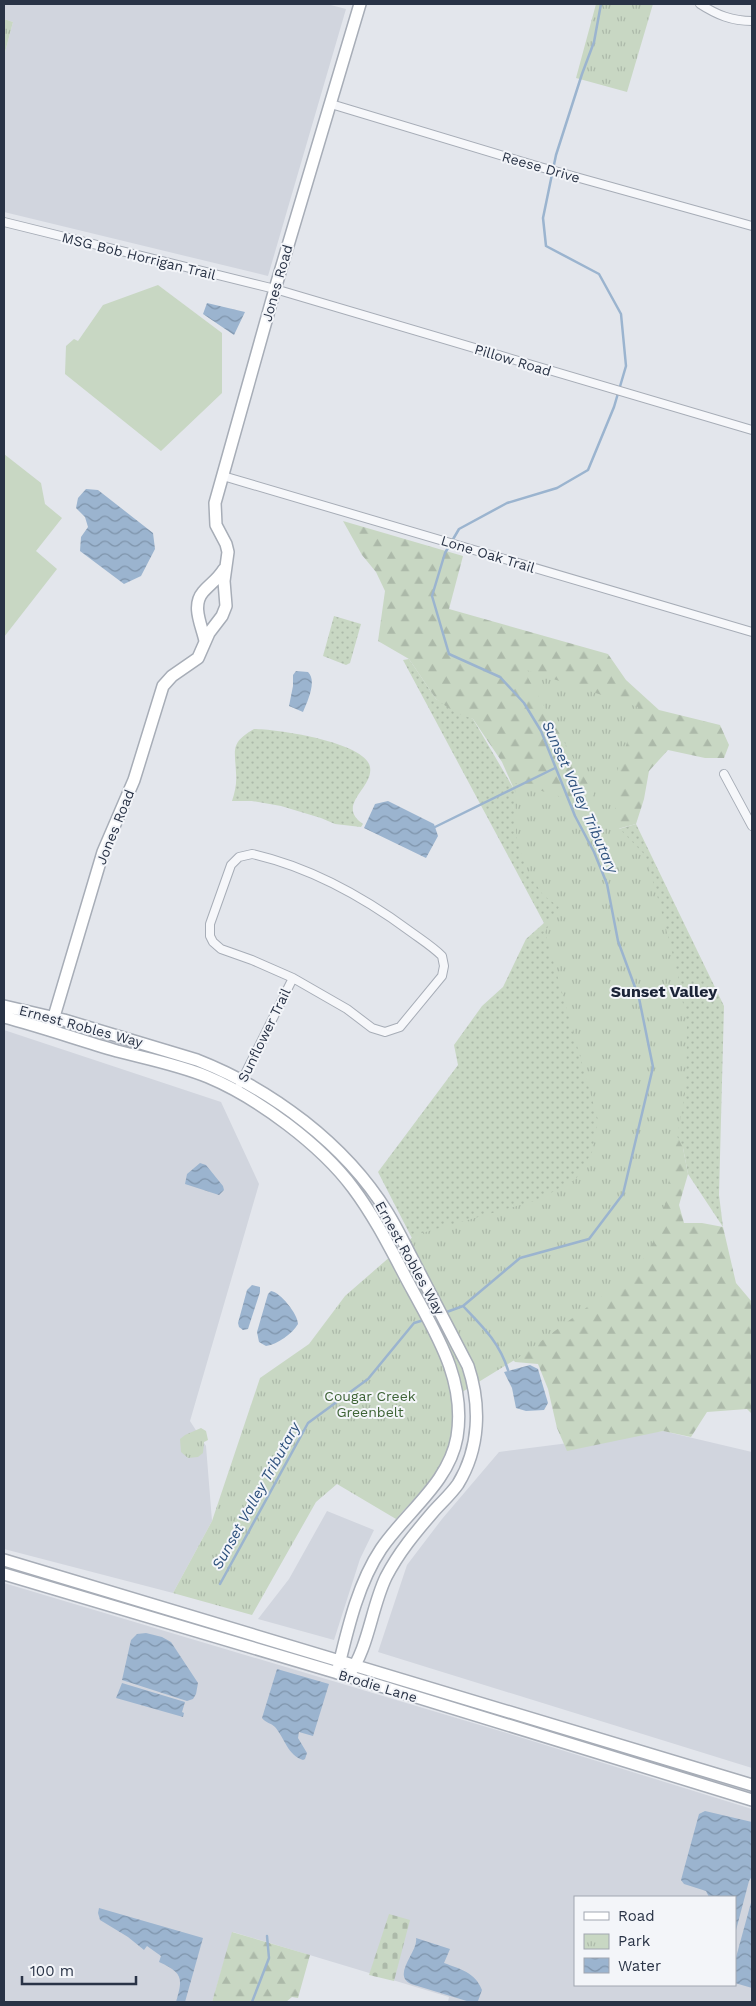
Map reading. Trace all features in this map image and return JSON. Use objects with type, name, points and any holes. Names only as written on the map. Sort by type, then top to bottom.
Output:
[{"type":"street","name":"Jones Road","points":[[50,1030],[103,852],[134,780],[163,686],[172,676],[198,658],[205,641],[226,606],[224,580],[227,563],[226,544],[216,525],[214,517],[215,504],[275,289],[331,104],[357,4]]},
{"type":"street","points":[[700,4],[719,16],[732,20],[752,21]]},
{"type":"street","name":"Reese Drive","points":[[331,104],[540,167],[752,226]]},
{"type":"street","name":"MSG Bob Horrigan Trail","points":[[4,222],[275,289]]},
{"type":"street","name":"Pillow Road","points":[[275,289],[752,430]]},
{"type":"street","name":"Lone Oak Trail","points":[[223,476],[752,632]]},
{"type":"street","points":[[205,641],[198,613],[198,602],[201,594],[220,576],[227,563]]},
{"type":"street","points":[[724,774],[752,826]]},
{"type":"street","name":"Sunflower Trail","points":[[252,854],[288,866],[320,878],[353,895],[388,916],[436,950],[442,956],[444,966],[442,976],[434,988],[406,1021],[400,1027],[385,1032],[372,1028],[347,1009],[293,978],[221,949],[213,942],[210,936],[210,924],[228,870],[239,857],[252,854]]},
{"type":"street","name":"Sunflower Trail","points":[[238,1087],[293,978]]},
{"type":"street","name":"Ernest Robles Way","points":[[8,1012],[50,1030],[117,1051],[162,1062],[238,1087],[281,1104],[301,1118],[350,1165],[387,1212],[431,1295],[472,1378],[477,1409],[474,1444],[457,1485],[413,1534],[392,1566],[378,1596],[356,1666],[343,1675],[340,1661],[363,1583],[376,1557],[394,1532],[439,1480],[450,1460],[457,1439],[459,1405],[456,1383],[447,1355],[372,1217],[352,1187],[328,1160],[301,1135],[238,1087],[214,1067],[197,1060],[54,1018],[8,1012]]},
{"type":"street","name":"Brodie Lane","points":[[4,1560],[752,1785]]},
{"type":"street","name":"Brodie Lane","points":[[4,1574],[752,1800]]},
{"type":"street","points":[[132,1612],[137,1608],[172,1617],[190,1616]]},
{"type":"street","points":[[534,1733],[544,1730],[582,1740],[594,1738]]},
{"type":"street","points":[[586,1749],[596,1746],[629,1754],[642,1752]]},
{"type":"shaded area","points":[[4,4],[327,4],[346,9],[268,276],[4,212],[4,56],[13,22],[4,19]]},
{"type":"shaded area","points":[[4,1030],[221,1102],[259,1184],[190,1421],[206,1446],[212,1521],[173,1593],[4,1549]]},
{"type":"shaded area","points":[[663,1431],[752,1452],[752,1768],[378,1652],[407,1565],[442,1519],[499,1452]]},
{"type":"shaded area","points":[[327,1511],[374,1530],[360,1559],[334,1640],[258,1619],[289,1579]]},
{"type":"shaded area","points":[[4,1583],[500,1731],[752,1809],[752,2002],[448,2002],[449,1997],[233,1932],[212,2002],[4,2002]]},
{"type":"green space","points":[[596,4],[653,4],[627,92],[576,78]]},
{"type":"green space","points":[[4,19],[13,22],[4,56]]},
{"type":"green space","points":[[158,285],[222,333],[222,393],[161,451],[65,374],[66,346],[74,339],[78,341],[103,305]]},
{"type":"green space","points":[[4,454],[41,483],[45,504],[62,518],[36,551],[57,569],[4,637]]},
{"type":"green space","points":[[343,521],[463,556],[449,609],[608,654],[626,680],[659,710],[720,725],[729,745],[724,758],[705,758],[668,750],[649,771],[644,799],[636,824],[610,831],[522,807],[502,762],[473,719],[454,712],[436,699],[409,659],[378,641],[385,591],[376,572],[362,555]]},
{"type":"green space","points":[[334,616],[361,624],[350,663],[346,665],[323,656]]},
{"type":"green space","points":[[409,659],[436,699],[473,719],[539,832],[568,844],[636,824],[724,1006],[719,1195],[723,1227],[688,1174],[683,1148],[626,1195],[435,1283],[378,1172],[458,1065],[454,1045],[482,1006],[503,987],[526,939],[544,923],[403,660]]},
{"type":"green space","name":"Cougar Creek Greenbelt","points":[[523,669],[638,707],[624,752],[619,757],[614,823],[645,855],[677,971],[687,1025],[686,1088],[665,1204],[653,1242],[636,1271],[521,1356],[454,1397],[454,1432],[445,1457],[431,1479],[396,1519],[337,1484],[316,1502],[252,1615],[173,1593],[212,1521],[260,1378],[309,1344],[345,1296],[415,1235],[538,1200],[576,1179],[592,1152],[598,1120],[545,932],[559,907],[543,895],[526,869],[516,836],[515,783],[602,809]]},
{"type":"green space","points":[[254,729],[281,731],[319,739],[337,744],[365,758],[370,767],[370,775],[354,803],[353,810],[355,817],[363,824],[361,827],[335,824],[281,806],[252,801],[232,801],[236,780],[235,752],[237,743]]},
{"type":"green space","points":[[674,1130],[683,1148],[688,1174],[679,1205],[684,1223],[702,1223],[723,1227],[736,1283],[752,1302],[752,1414],[747,1409],[707,1412],[691,1437],[663,1431],[567,1451],[557,1428],[548,1389],[538,1364],[515,1362],[490,1330]]},
{"type":"green space","points":[[201,1428],[206,1431],[208,1440],[204,1442],[203,1453],[198,1457],[188,1458],[181,1452],[180,1439]]},
{"type":"green space","points":[[389,1914],[410,1920],[394,1981],[369,1975]]},
{"type":"green space","points":[[232,1932],[310,1955],[298,1998],[292,1997],[286,2002],[212,2002]]},
{"type":"water","points":[[207,303],[245,312],[234,335],[203,314]]},
{"type":"water","points":[[86,489],[98,490],[153,533],[155,549],[141,576],[124,584],[80,551],[81,537],[88,527],[85,517],[76,508],[78,498]]},
{"type":"water","points":[[296,671],[308,672],[312,680],[311,691],[303,712],[289,706],[293,675]]},
{"type":"water","points":[[388,801],[434,824],[438,836],[426,858],[364,828],[375,804]]},
{"type":"water","points":[[200,1163],[206,1165],[223,1186],[224,1190],[219,1195],[185,1184],[187,1174]]},
{"type":"water","points":[[252,1285],[260,1287],[260,1292],[248,1329],[243,1330],[239,1327],[238,1323],[247,1290]]},
{"type":"water","points":[[271,1291],[279,1295],[288,1304],[298,1324],[284,1338],[266,1346],[259,1342],[257,1332],[268,1294]]},
{"type":"water","points":[[530,1365],[538,1369],[548,1403],[544,1410],[526,1411],[516,1408],[512,1388],[504,1372]]},
{"type":"water","points":[[146,1633],[162,1637],[171,1642],[198,1683],[193,1699],[187,1701],[122,1680],[131,1640],[137,1634]]},
{"type":"water","points":[[277,1669],[329,1684],[313,1736],[299,1732],[298,1738],[307,1753],[303,1760],[294,1755],[275,1727],[262,1718]]},
{"type":"water","points":[[122,1683],[185,1702],[182,1712],[184,1713],[183,1717],[116,1698]]},
{"type":"water","points":[[705,1811],[752,1822],[752,1876],[736,1930],[736,1896],[708,1896],[706,1891],[684,1884],[681,1880],[699,1814]]},
{"type":"water","points":[[752,1899],[752,1988],[736,1983],[736,1957]]},
{"type":"water","points":[[99,1908],[203,1938],[185,2002],[176,2002],[180,1987],[177,1973],[159,1962],[161,1956],[147,1946],[144,1950],[128,1937],[100,1920]]},
{"type":"water","points":[[416,1938],[450,1949],[444,1963],[466,1972],[475,1979],[482,1990],[478,2001],[470,2002],[411,1984],[406,1980],[404,1975],[405,1969],[414,1949]]},
{"type":"waterway","name":"Sunset Valley Tributary","points":[[444,1313],[463,1306],[520,1258],[589,1239],[623,1194],[653,1067],[639,998],[618,941],[607,884],[594,852],[575,816],[541,731],[524,703],[500,677],[449,654],[432,596],[445,553],[459,529],[507,503],[557,488],[588,470],[614,407],[626,366],[621,314],[599,274],[546,246],[543,218],[556,155],[594,42],[601,4]]},
{"type":"waterway","points":[[435,827],[555,768]]},
{"type":"waterway","points":[[463,1306],[495,1343],[508,1370]]},
{"type":"waterway","name":"Sunset Valley Tributary","points":[[220,1584],[308,1423],[368,1379],[414,1323],[424,1320]]},
{"type":"waterway","name":"Sunset Valley Tributary","points":[[252,2002],[269,1958],[267,1936]]},
{"type":"district","name":"Sunset Valley","points":[[664,991]]}]
